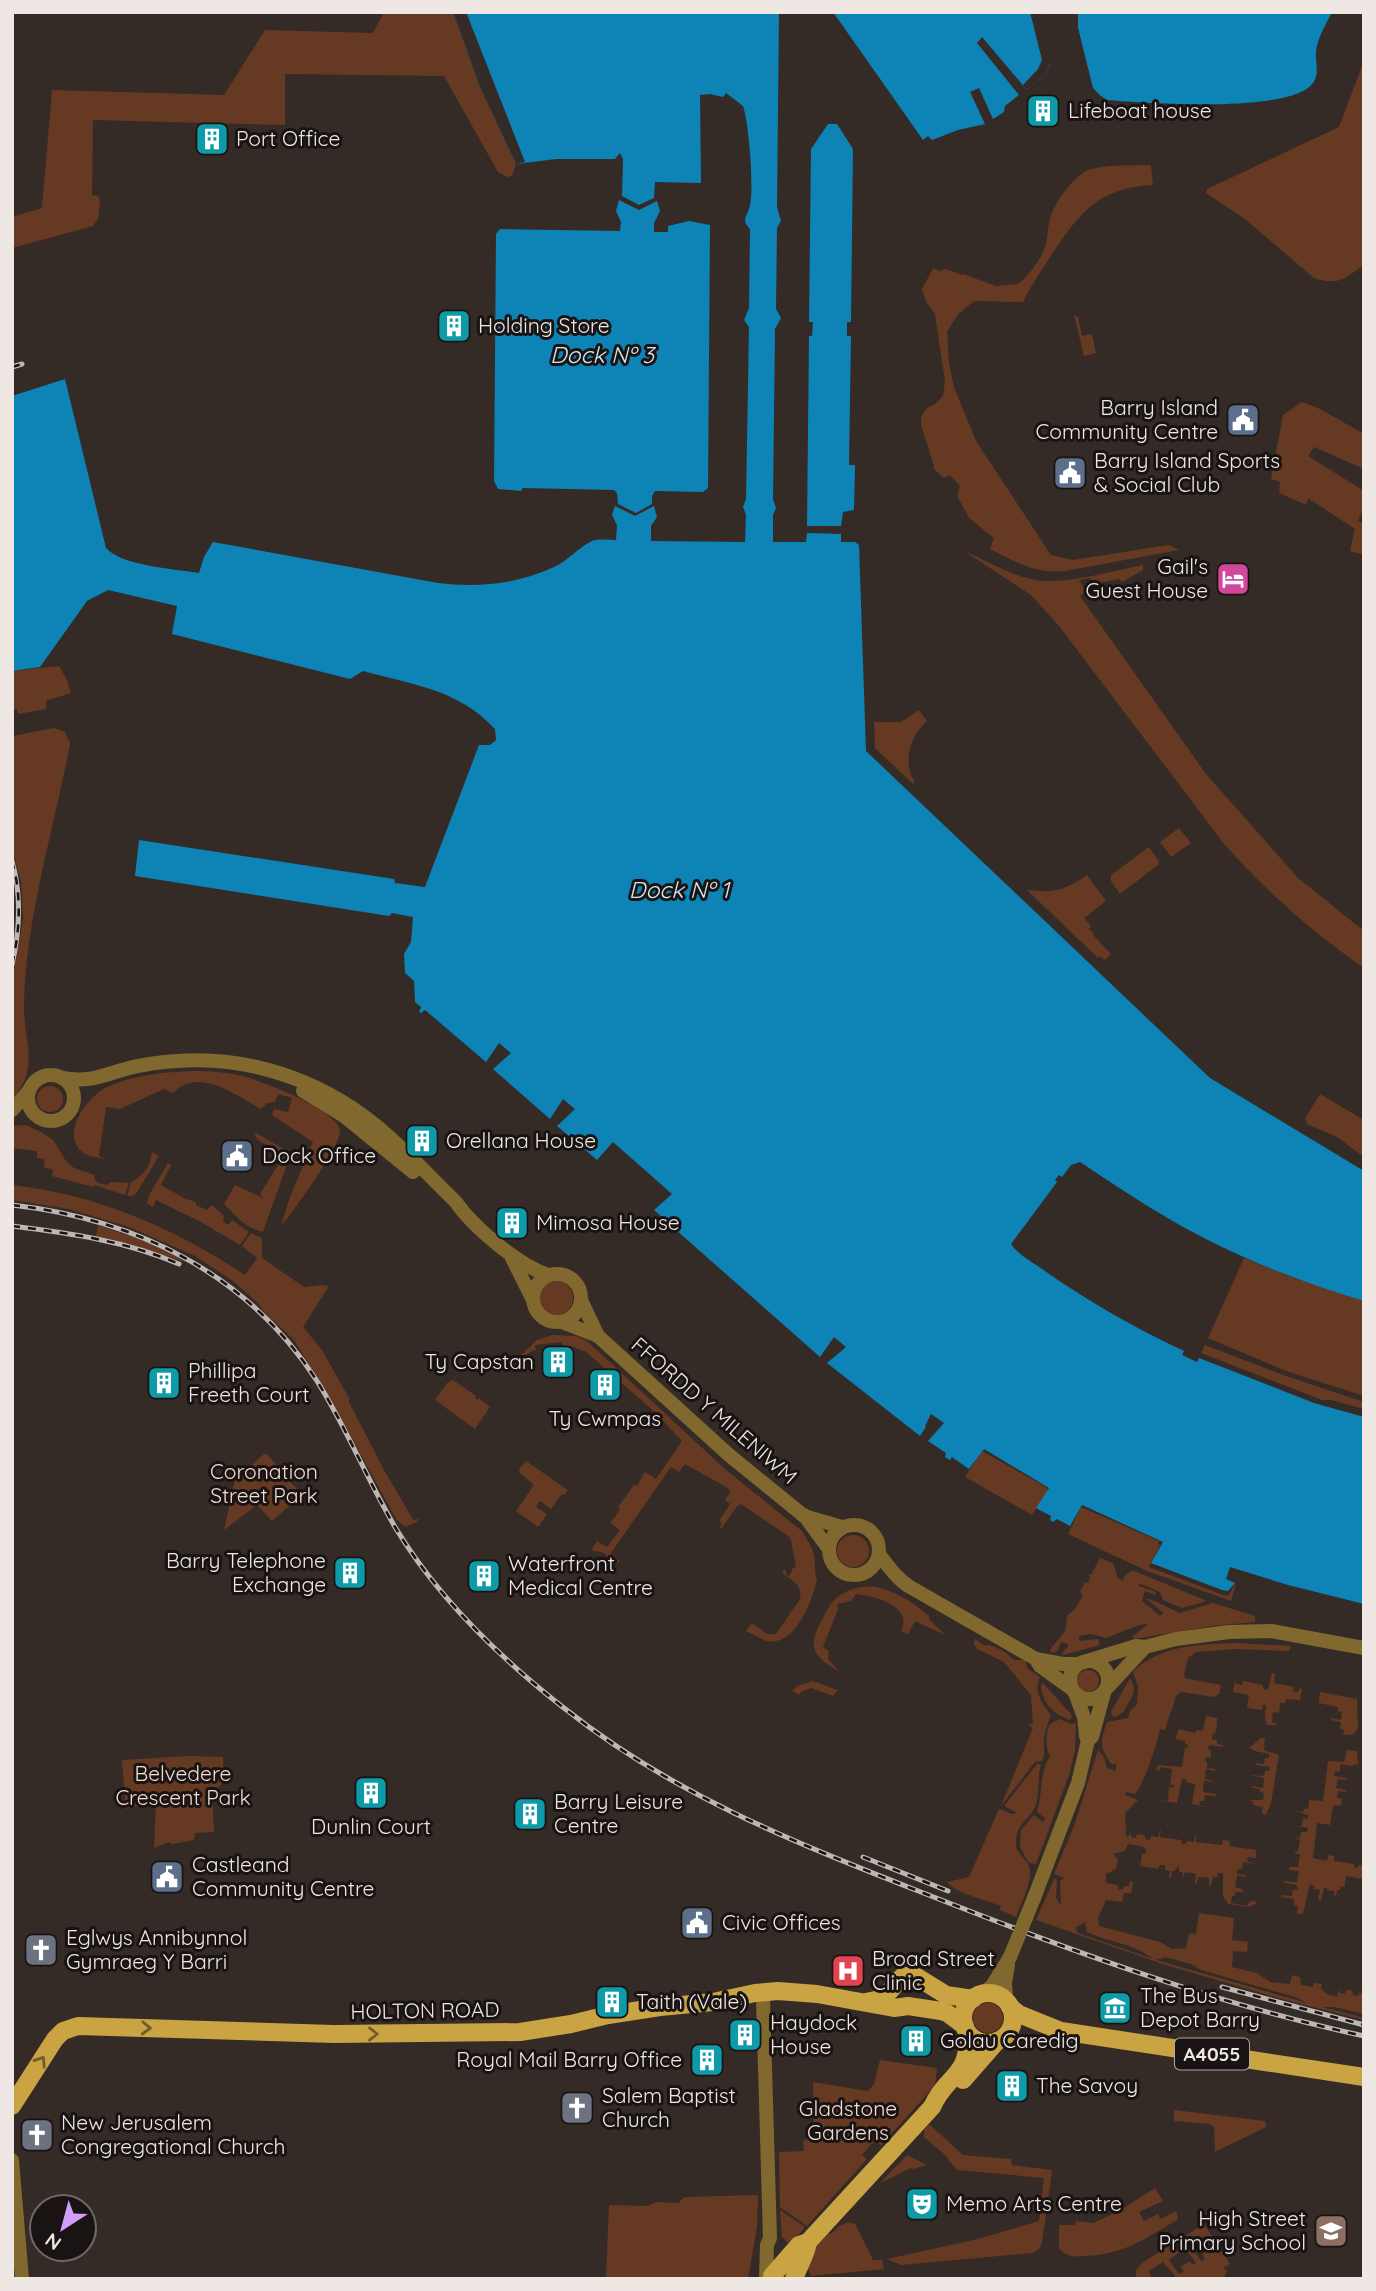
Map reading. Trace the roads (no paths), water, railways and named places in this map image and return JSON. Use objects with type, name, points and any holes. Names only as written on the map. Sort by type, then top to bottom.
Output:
[{"type":"main road","points":[[866,2002],[880,1999],[902,1977],[911,1975],[952,1997],[999,1996],[1008,2004],[1012,2024],[942,2103],[932,2107]]},
{"type":"main road","points":[[896,1983],[894,1990],[897,1998],[908,2007]]},
{"type":"main road","name":"HOLTON ROAD","points":[[12,2106],[55,2039],[63,2031],[78,2026],[334,2034],[513,2033],[543,2030],[608,2015],[660,2007],[713,2002],[769,1992],[800,1992],[894,2008],[908,2007],[947,2013],[966,2029]]},
{"type":"main road","points":[[779,2276],[802,2257],[808,2242],[932,2107],[936,2097],[963,2067],[968,2049],[964,2010],[978,1996]]},
{"type":"main road","name":"A4055","points":[[1008,2004],[1019,2014],[1061,2031],[1364,2077]]},
{"type":"main road","points":[[966,2029],[981,2042],[1000,2039]]},
{"type":"main road","name":"A4055","points":[[1000,2039],[1028,2032],[1049,2034],[1061,2031]]},
{"type":"street","points":[[12,1110],[40,1076],[55,1075],[81,1080],[166,1062],[202,1060],[230,1063],[285,1082],[333,1109],[367,1133],[512,1256],[548,1275]]},
{"type":"street","points":[[62,1078],[72,1088],[74,1102]]},
{"type":"street","points":[[12,1116],[58,1120],[66,1115],[74,1102],[99,1078]]},
{"type":"street","points":[[28,1092],[29,1105],[36,1116]]},
{"type":"street","points":[[512,1256],[532,1297],[533,1305],[542,1318],[562,1322],[575,1314],[581,1293],[573,1279],[558,1273],[548,1275],[537,1283],[532,1297]]},
{"type":"street","name":"FFORDD Y MILENIWM","points":[[581,1300],[598,1336]]},
{"type":"street","name":"FFORDD Y MILENIWM","points":[[562,1322],[598,1336],[729,1455],[804,1516],[828,1548]]},
{"type":"street","name":"FFORDD Y MILENIWM","points":[[804,1516],[842,1527]]},
{"type":"street","points":[[863,1574],[874,1565],[878,1554],[878,1541],[867,1528],[852,1524],[842,1527],[833,1535],[828,1548],[831,1562],[841,1572],[898,1579],[1036,1659],[1063,1664],[1097,1662],[1106,1670],[1108,1676],[1092,1737],[1088,1740]]},
{"type":"street","points":[[878,1554],[898,1579]]},
{"type":"street","points":[[978,1996],[992,1986],[1006,1966],[1078,1783],[1088,1740],[1073,1691],[1071,1673],[1081,1663],[1136,1646],[1145,1647],[1217,1633],[1258,1630],[1312,1637],[1364,1648]]},
{"type":"street","points":[[1036,1659],[1040,1666],[1079,1697],[1089,1700],[1100,1697],[1145,1647]]},
{"type":"street","points":[[1006,1966],[1008,2004]]},
{"type":"street","points":[[769,1992],[763,2000],[770,2238],[767,2245],[779,2276]]},
{"type":"street","points":[[12,2160],[22,2279]]},
{"type":"street","points":[[770,2238],[775,2241],[779,2276]]},
{"type":"water","name":"Dock Nº 1","points":[[453,12],[779,12],[777,207],[781,221],[777,228],[776,309],[781,318],[775,329],[773,499],[776,508],[773,515],[773,542],[806,542],[807,533],[841,534],[841,542],[855,542],[859,545],[866,751],[1210,1078],[1364,1171],[1364,1301],[1289,1276],[1217,1245],[1159,1213],[1080,1162],[1071,1165],[1062,1177],[1059,1175],[1055,1180],[1057,1182],[1011,1244],[1022,1256],[1078,1293],[1130,1324],[1184,1351],[1182,1355],[1197,1362],[1199,1358],[1314,1403],[1364,1417],[1364,1604],[1230,1567],[1226,1579],[1235,1583],[1228,1591],[1222,1590],[1151,1563],[1163,1542],[1082,1505],[1070,1526],[1057,1519],[1053,1522],[1050,1520],[1051,1516],[1036,1508],[1049,1488],[984,1449],[969,1469],[952,1457],[950,1460],[945,1457],[946,1453],[928,1441],[944,1423],[931,1414],[920,1436],[827,1363],[846,1347],[834,1337],[820,1357],[667,1222],[661,1222],[662,1217],[654,1210],[672,1194],[613,1142],[597,1160],[557,1126],[575,1109],[563,1099],[550,1119],[493,1069],[511,1053],[499,1043],[486,1062],[425,1010],[419,1012],[421,1007],[415,1002],[414,981],[405,973],[404,954],[411,942],[413,917],[392,913],[389,916],[135,876],[139,840],[394,879],[395,883],[425,887],[479,745],[490,745],[496,740],[495,729],[466,705],[434,690],[363,671],[350,679],[172,634],[177,606],[108,590],[87,601],[40,667],[12,671],[12,396],[65,379],[106,548],[136,563],[199,573],[213,542],[438,583],[498,583],[554,567],[593,541],[616,540],[617,525],[612,515],[615,506],[635,516],[654,506],[657,517],[651,526],[651,541],[745,542],[746,515],[743,507],[746,499],[749,327],[744,320],[749,308],[750,229],[745,220],[750,205],[751,184],[749,140],[743,106],[726,93],[723,97],[700,95],[701,183],[655,182],[654,198],[639,205],[622,196],[623,159],[620,153],[615,159],[556,159],[516,164],[480,87]]},
{"type":"water","points":[[833,12],[1043,12],[1050,65],[1045,75],[1027,90],[982,37],[977,43],[1019,95],[1005,106],[1004,112],[993,119],[979,88],[970,92],[985,124],[932,140],[928,136],[923,140]]},
{"type":"water","points":[[1074,12],[1332,12],[1318,42],[1317,72],[1313,83],[1299,93],[1277,99],[1216,104],[1107,100],[1095,92],[1091,83]]},
{"type":"water","points":[[828,124],[837,124],[853,149],[851,322],[847,322],[847,336],[851,336],[849,465],[855,465],[854,510],[843,512],[841,526],[807,526],[809,336],[812,336],[813,322],[809,322],[811,149]]},
{"type":"water","name":"Dock Nº 3","points":[[619,200],[639,210],[657,201],[660,211],[654,223],[654,232],[668,232],[668,226],[689,221],[710,225],[708,488],[703,492],[655,491],[652,504],[636,513],[618,504],[614,490],[523,488],[521,491],[498,489],[494,481],[496,234],[500,229],[620,231],[621,222],[616,211]]},
{"type":"railway","points":[[12,367],[22,364]]},
{"type":"railway","points":[[12,861],[19,913],[12,965]]},
{"type":"railway","points":[[12,1205],[58,1212],[102,1223],[145,1239],[185,1258],[223,1282],[258,1310],[289,1343],[317,1381],[395,1527],[450,1602],[493,1647],[540,1689],[650,1768],[786,1837],[1037,1937],[1199,1992],[1364,2036]]},
{"type":"railway","points":[[12,1226],[118,1244],[179,1264]]},
{"type":"railway","points":[[863,1857],[948,1891]]},
{"type":"railway","points":[[1222,1987],[1364,2025]]},
{"type":"place","name":"Lifeboat house","points":[[1043,111]]},
{"type":"place","name":"Port Office","points":[[212,139]]},
{"type":"place","name":"Holding Store","points":[[454,326]]},
{"type":"place","name":"Barry Island Community Centre","points":[[1243,420]]},
{"type":"place","name":"Barry Island Sports & Social Club","points":[[1070,473]]},
{"type":"place","name":"Gail's Guest House","points":[[1233,579]]},
{"type":"place","name":"Orellana House","points":[[422,1141]]},
{"type":"place","name":"Dock Office","points":[[237,1156]]},
{"type":"place","name":"Mimosa House","points":[[512,1223]]},
{"type":"place","name":"Ty Capstan","points":[[558,1362]]},
{"type":"place","name":"Phillipa Freeth Court","points":[[164,1383]]},
{"type":"place","name":"Ty Cwmpas","points":[[605,1385]]},
{"type":"place","name":"Barry Telephone Exchange","points":[[350,1573]]},
{"type":"place","name":"Waterfront Medical Centre","points":[[484,1576]]},
{"type":"place","name":"Dunlin Court","points":[[371,1793]]},
{"type":"place","name":"Barry Leisure Centre","points":[[530,1814]]},
{"type":"place","name":"Castleand Community Centre","points":[[167,1877]]},
{"type":"place","name":"Civic Offices","points":[[697,1923]]},
{"type":"place","name":"Eglwys Annibynnol Gymraeg Y Barri","points":[[41,1950]]},
{"type":"place","name":"Broad Street Clinic","points":[[848,1971]]},
{"type":"place","name":"Taith (Vale)","points":[[612,2002]]},
{"type":"place","name":"The Bus Depot Barry","points":[[1115,2008]]},
{"type":"place","name":"Haydock House","points":[[745,2035]]},
{"type":"place","name":"Golau Caredig","points":[[916,2041]]},
{"type":"place","name":"Royal Mail Barry Office","points":[[707,2060]]},
{"type":"place","name":"The Savoy","points":[[1012,2086]]},
{"type":"place","name":"Salem Baptist Church","points":[[577,2108]]},
{"type":"place","name":"New Jerusalem Congregational Church","points":[[37,2135]]},
{"type":"place","name":"Memo Arts Centre","points":[[922,2204]]},
{"type":"place","name":"High Street Primary School","points":[[1331,2231]]},
{"type":"park label","name":"Coronation Street Park","points":[[264,1484]]},
{"type":"park label","name":"Belvedere Crescent Park","points":[[183,1786]]},
{"type":"park label","name":"Gladstone Gardens","points":[[848,2121]]}]
